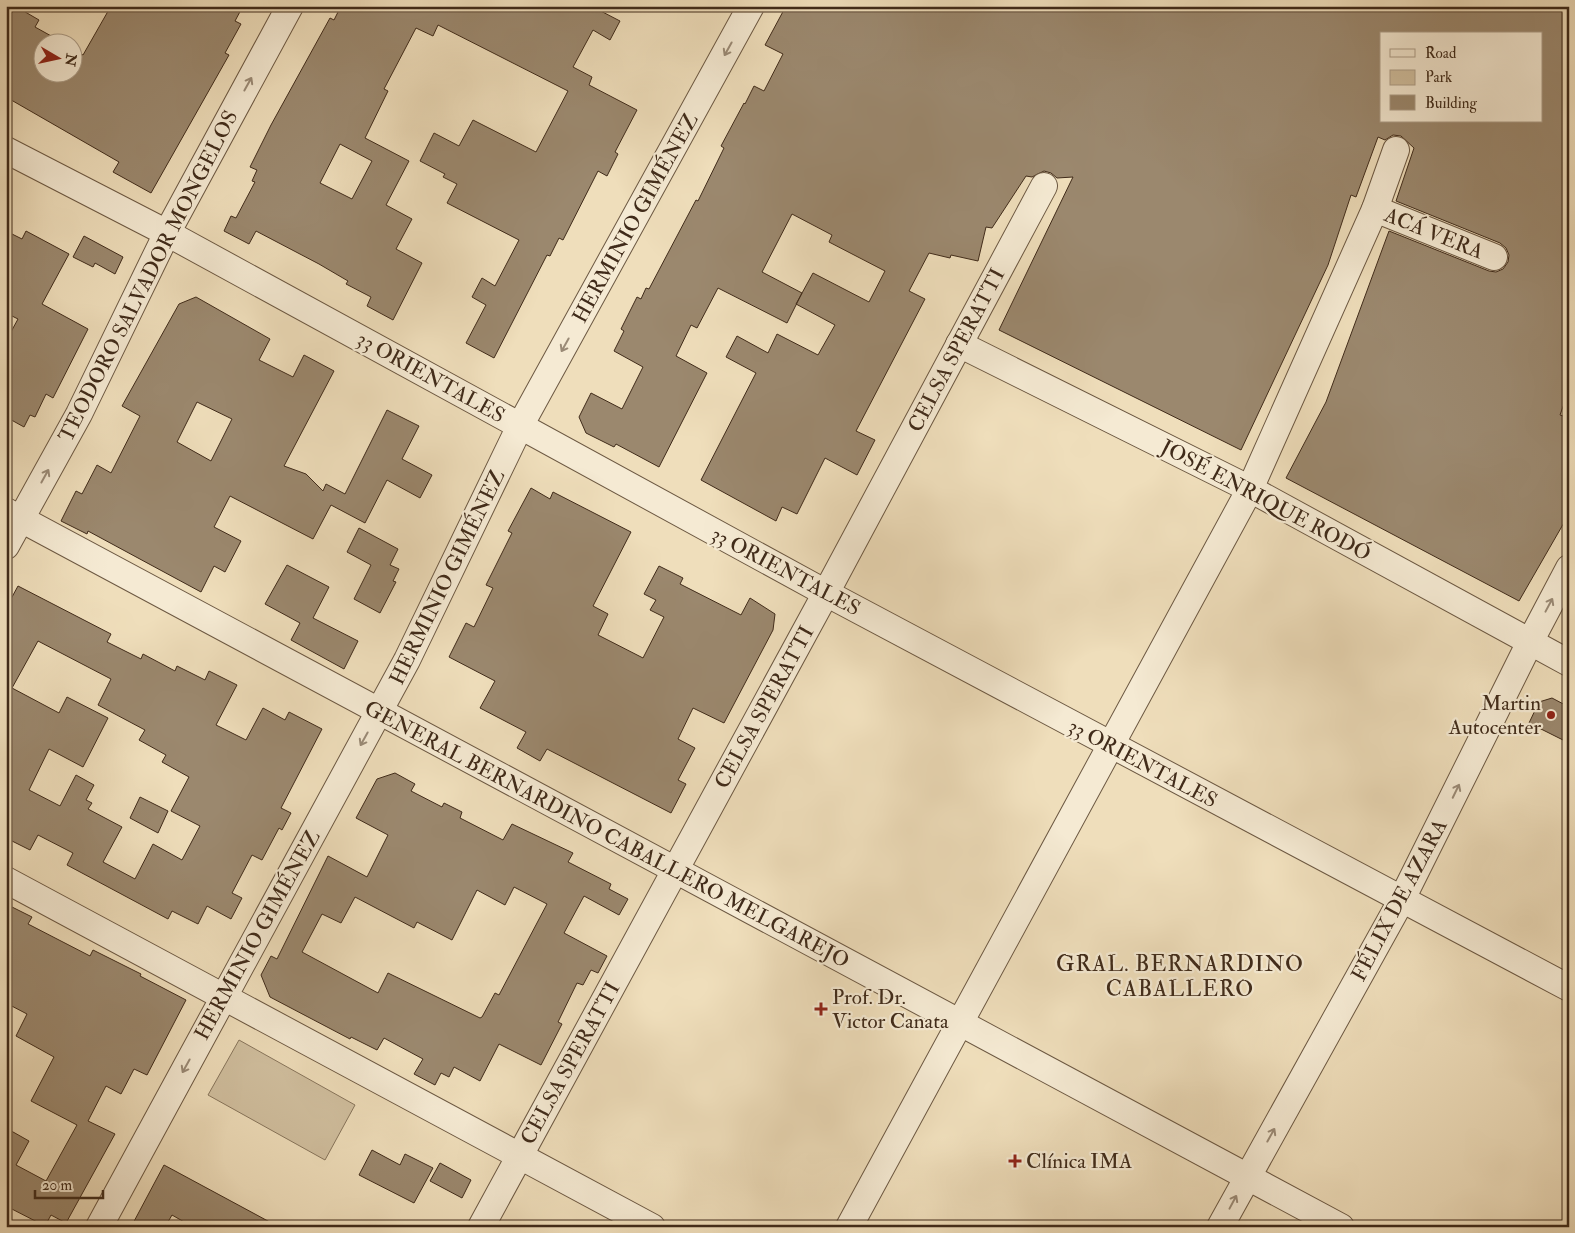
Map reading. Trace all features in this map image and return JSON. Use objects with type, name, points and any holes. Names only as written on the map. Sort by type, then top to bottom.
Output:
[{"type":"street","name":"TEODORO SALVADOR MONGELOS","points":[[6,546],[14,515],[79,414],[167,233],[290,6]]},
{"type":"street","name":"HERMINIO GIMÉNEZ","points":[[99,1227],[407,660],[520,426],[751,6]]},
{"type":"street","name":"33 ORIENTALES","points":[[6,150],[167,233],[1110,746],[1569,988]]},
{"type":"street","points":[[848,1227],[1250,489],[1375,209],[1396,150]]},
{"type":"street","name":"CELSA SPERATTI","points":[[481,1227],[826,593],[1044,186]]},
{"type":"street","name":"ACÁ VERA","points":[[1375,209],[1494,257]]},
{"type":"street","name":"JOSÉ ENRIQUE RODÓ","points":[[960,344],[1250,489],[1569,663]]},
{"type":"street","name":"GENERAL BERNARDINO CABALLERO MELGAREJO","points":[[14,515],[1340,1227]]},
{"type":"street","name":"FÉLIX DE AZARA","points":[[1220,1227],[1402,901],[1530,642],[1569,568]]},
{"type":"street","points":[[6,880],[652,1227]]},
{"type":"green space","points":[[239,1040],[355,1105],[325,1160],[208,1095]]},
{"type":"building","points":[[6,6],[15,6],[39,20],[35,27],[44,32],[32,32],[32,82],[82,82],[82,54],[111,6],[243,6],[235,21],[241,24],[225,53],[229,55],[151,193],[113,172],[119,162],[6,97]]},
{"type":"building","points":[[341,6],[591,6],[620,21],[610,40],[593,30],[573,67],[592,77],[589,85],[637,110],[615,152],[618,154],[607,176],[598,171],[563,240],[559,238],[550,256],[547,255],[494,358],[466,343],[486,305],[472,297],[482,278],[495,286],[519,240],[447,203],[457,184],[443,177],[445,174],[420,161],[434,133],[459,146],[473,120],[536,152],[568,91],[438,25],[433,36],[416,28],[384,89],[388,91],[365,138],[409,161],[386,205],[412,219],[396,249],[422,263],[393,320],[367,306],[371,297],[346,284],[348,281],[319,264],[256,231],[249,244],[224,231],[231,216],[236,218],[255,182],[252,181],[257,170],[250,167],[271,125],[330,18],[334,20]],"holes":[[[340,144],[372,161],[352,199],[320,183]]]},
{"type":"building","points":[[786,6],[1544,6],[1569,10],[1569,390],[1560,415],[1569,418],[1569,514],[1519,601],[1286,478],[1326,402],[1389,231],[1489,271],[1496,272],[1503,269],[1508,262],[1509,255],[1506,248],[1500,243],[1396,201],[1414,148],[1401,136],[1393,135],[1385,140],[1378,137],[1356,197],[1351,195],[1328,265],[1241,450],[999,330],[1073,177],[1057,178],[1051,173],[1044,171],[1032,177],[1026,176],[992,228],[986,227],[978,261],[951,255],[950,258],[929,253],[909,291],[925,299],[856,431],[875,440],[857,475],[825,458],[797,514],[782,507],[776,521],[701,480],[756,373],[726,357],[737,336],[768,353],[777,334],[818,355],[835,325],[796,304],[787,323],[718,288],[697,328],[691,325],[676,356],[707,373],[659,467],[616,444],[614,447],[586,433],[579,417],[591,393],[622,409],[643,367],[614,351],[624,331],[621,329],[637,297],[641,299],[646,288],[649,289],[696,200],[698,201],[724,148],[721,146],[754,86],[764,91],[783,54],[765,45]],"holes":[[[792,214],[832,235],[829,242],[885,271],[869,302],[813,273],[802,294],[762,272]]]},
{"type":"building","points":[[6,231],[22,239],[26,231],[69,254],[42,304],[88,329],[53,398],[46,394],[35,417],[30,415],[24,427],[6,417],[6,341],[18,319],[6,313]]},
{"type":"building","points":[[84,236],[123,257],[115,274],[95,263],[93,267],[73,257]]},
{"type":"building","points":[[196,297],[270,339],[259,360],[293,377],[304,355],[334,371],[284,466],[306,474],[323,491],[326,484],[345,494],[387,410],[419,426],[402,459],[432,475],[420,498],[387,480],[365,523],[331,505],[313,539],[230,496],[214,527],[241,541],[225,572],[214,566],[201,592],[88,531],[87,534],[61,521],[76,491],[82,494],[97,465],[111,473],[140,416],[122,406],[179,304]],"holes":[[[197,402],[232,419],[211,461],[177,442]]]},
{"type":"building","points":[[531,488],[550,499],[553,492],[631,532],[593,606],[608,614],[598,635],[643,658],[664,617],[650,610],[656,600],[644,594],[659,566],[683,578],[680,584],[741,615],[750,598],[775,614],[773,630],[724,723],[693,708],[678,739],[695,748],[678,780],[686,784],[671,813],[547,749],[540,761],[517,748],[526,732],[480,708],[495,681],[449,657],[466,623],[474,627],[493,588],[486,585],[512,533],[508,531]]},
{"type":"building","points":[[359,528],[398,549],[390,565],[399,569],[393,581],[396,582],[380,613],[354,599],[371,565],[347,552]]},
{"type":"building","points":[[287,565],[329,587],[313,618],[358,641],[344,669],[291,640],[300,623],[265,604]]},
{"type":"building","points":[[18,586],[111,634],[107,642],[141,659],[143,654],[175,671],[177,666],[205,680],[209,671],[237,685],[216,725],[246,740],[263,708],[285,720],[289,712],[322,729],[281,808],[291,813],[282,830],[279,828],[262,860],[252,855],[232,893],[242,898],[231,919],[207,906],[198,924],[172,911],[168,919],[67,865],[73,853],[38,835],[30,850],[6,838],[6,608]],"holes":[[[38,641],[111,679],[98,705],[145,730],[139,740],[166,755],[162,762],[189,777],[171,811],[200,826],[182,860],[153,844],[135,879],[103,862],[122,827],[88,809],[92,803],[86,800],[94,785],[76,775],[60,806],[29,790],[49,749],[83,767],[108,718],[67,697],[59,713],[12,688]]]},
{"type":"building","name":"Martin Autocenter","points":[[1552,698],[1569,707],[1569,743],[1529,723],[1539,702]]},
{"type":"building","points":[[395,773],[415,784],[411,791],[442,807],[444,803],[462,812],[460,818],[503,840],[512,824],[573,853],[568,862],[611,884],[609,889],[628,899],[619,915],[584,896],[564,933],[607,956],[598,973],[591,970],[583,985],[577,983],[558,1022],[562,1024],[541,1065],[499,1044],[480,1081],[454,1067],[449,1077],[441,1073],[435,1085],[414,1074],[423,1059],[384,1038],[377,1050],[351,1037],[350,1039],[270,997],[261,975],[271,956],[277,959],[328,856],[367,877],[388,835],[356,818],[377,779]],"holes":[[[514,887],[547,904],[499,995],[495,993],[480,1018],[388,973],[378,993],[302,952],[322,914],[341,923],[355,897],[414,928],[417,922],[452,940],[477,890],[505,905]]]},
{"type":"building","points":[[140,797],[168,811],[158,833],[130,818]]},
{"type":"building","points":[[6,904],[32,917],[28,924],[90,956],[93,950],[141,974],[140,976],[186,1000],[147,1075],[134,1069],[121,1094],[106,1086],[88,1121],[115,1134],[66,1223],[51,1215],[45,1226],[6,1206],[6,1128],[29,1141],[16,1165],[46,1181],[77,1125],[31,1101],[54,1057],[16,1036],[27,1014],[6,1003]]},
{"type":"building","points":[[372,1150],[400,1165],[405,1154],[433,1168],[414,1203],[359,1175]]},
{"type":"building","points":[[440,1163],[471,1180],[462,1198],[430,1181]]},
{"type":"building","points":[[164,1165],[279,1227],[193,1227],[172,1215],[165,1227],[131,1227]]},
{"type":"place","name":"Martin Autocenter","points":[[1551,715]]},
{"type":"place","name":"Prof. Dr. Victor Canata","points":[[821,1009]]},
{"type":"place","name":"Clínica IMA","points":[[1015,1161]]},
{"type":"district","name":"GRAL. BERNARDINO CABALLERO","points":[[1180,976]]}]
